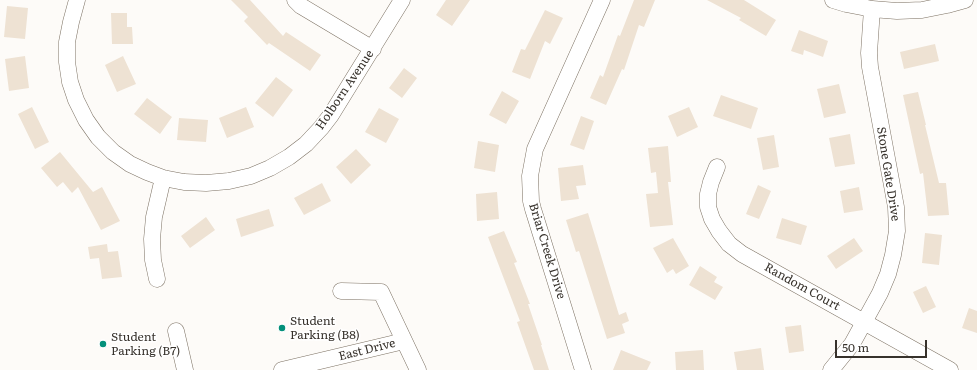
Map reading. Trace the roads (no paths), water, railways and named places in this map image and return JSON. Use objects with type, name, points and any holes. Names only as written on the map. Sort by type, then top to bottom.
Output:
[{"type":"street","name":"Holborn Avenue","points":[[77,0],[67,42],[67,62],[70,82],[79,107],[86,120],[113,152],[130,164],[163,178],[184,182],[206,183],[229,181],[251,176],[270,168],[289,157],[306,144],[321,128],[402,0]]},
{"type":"street","points":[[294,0],[301,6],[372,49]]},
{"type":"street","name":"Briar Creek Drive","points":[[583,370],[533,209],[531,201],[530,176],[535,149],[602,0]]},
{"type":"street","points":[[833,0],[872,9],[897,11],[922,10],[965,0]]},
{"type":"street","name":"Stone Gate Drive","points":[[832,370],[852,344],[880,293],[888,274],[897,231],[896,207],[870,67],[869,53],[872,9]]},
{"type":"street","name":"Random Court","points":[[717,167],[708,194],[708,207],[712,219],[729,244],[742,254],[950,370]]},
{"type":"street","points":[[157,279],[153,260],[152,238],[154,217],[163,178]]},
{"type":"street","points":[[341,291],[380,292],[418,370]]},
{"type":"street","points":[[176,330],[185,370]]},
{"type":"street","name":"East Drive","points":[[282,370],[404,340]]},
{"type":"place","name":"Student Parking (B8)","points":[[282,328]]},
{"type":"place","name":"Student Parking (B7)","points":[[103,344]]}]
